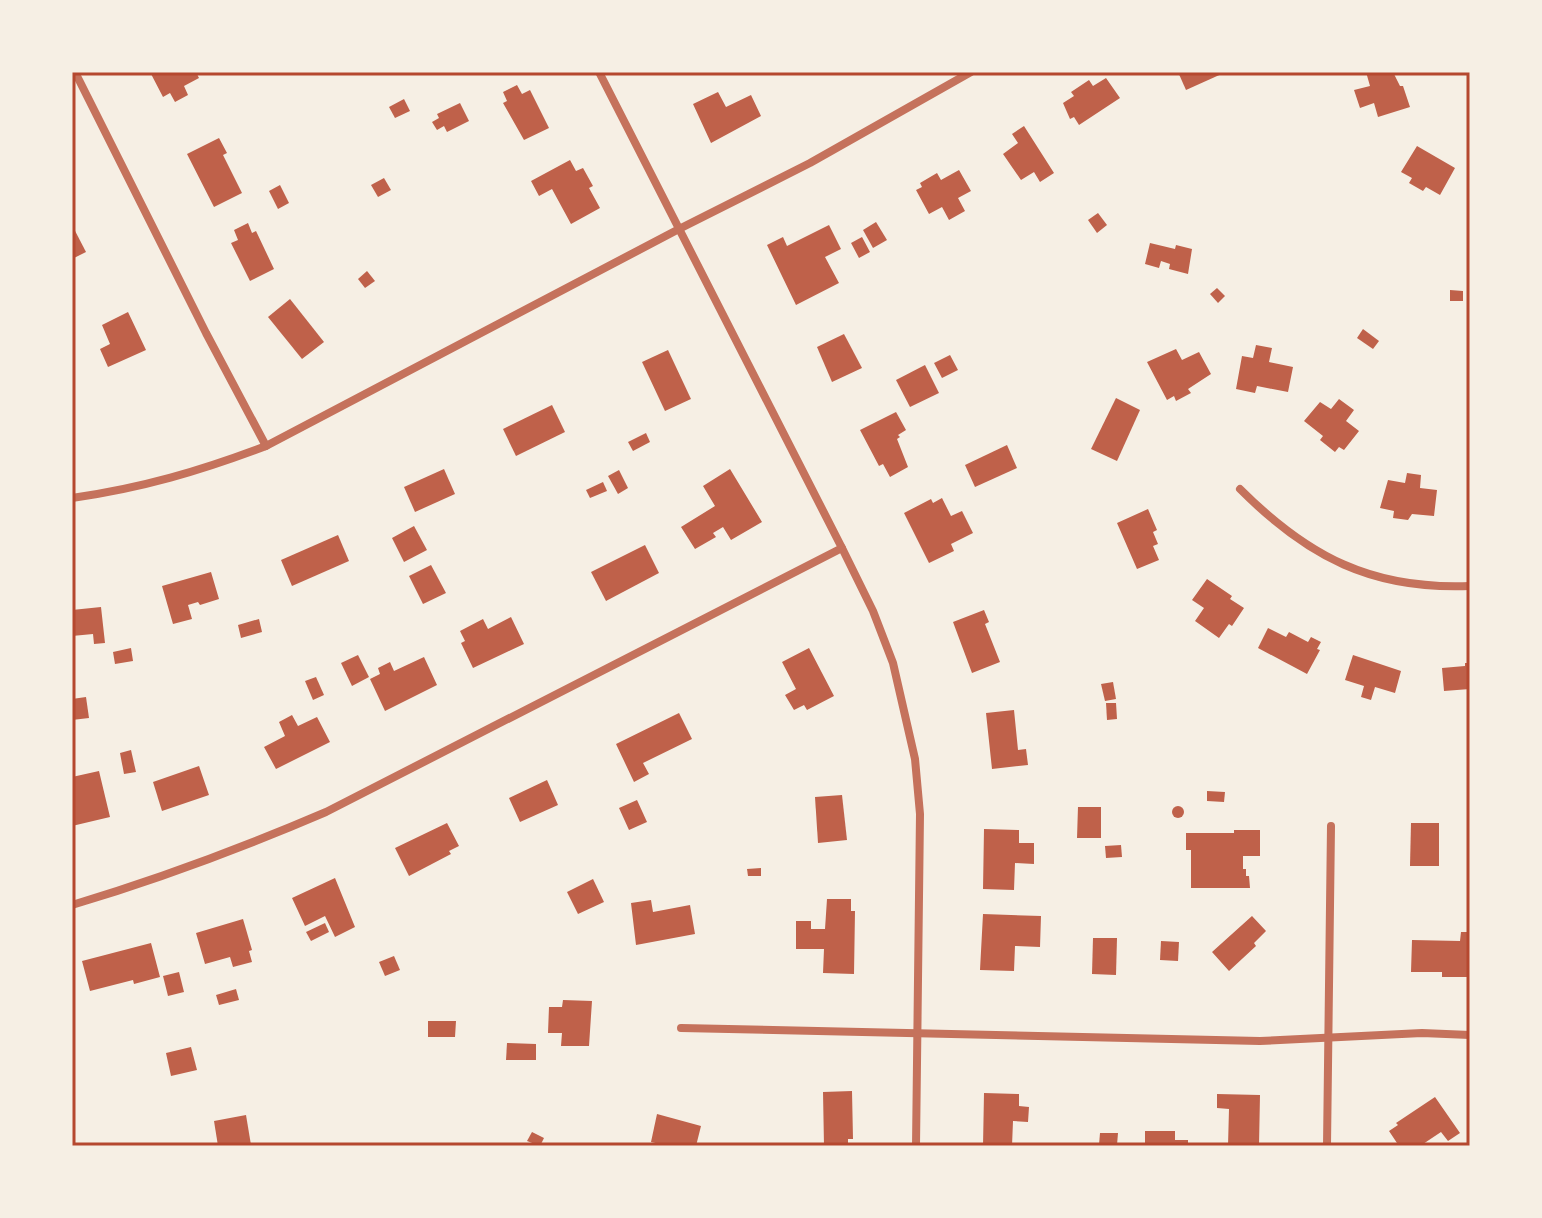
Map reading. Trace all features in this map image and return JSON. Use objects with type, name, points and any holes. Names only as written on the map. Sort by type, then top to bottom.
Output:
[{"type":"street","points":[[75,72],[266,446]]},
{"type":"street","points":[[599,72],[842,548],[873,611],[893,663],[915,759],[920,814],[916,1146]]},
{"type":"street","points":[[72,498],[158,483],[201,471],[266,446],[810,163],[971,72]]},
{"type":"street","points":[[1240,489],[1271,520],[1302,543],[1335,561],[1370,575],[1406,584],[1470,586]]},
{"type":"street","points":[[72,905],[228,854],[326,812],[842,548]]},
{"type":"street","points":[[1327,1146],[1331,826]]},
{"type":"street","points":[[681,1028],[1260,1041],[1422,1033],[1470,1035]]},
{"type":"building","points":[[150,72],[196,72],[199,78],[184,86],[188,95],[175,102],[170,93],[163,97]]},
{"type":"building","points":[[1178,72],[1226,72],[1186,90]]},
{"type":"building","points":[[1366,72],[1393,72],[1400,86],[1403,86],[1410,107],[1378,117],[1374,103],[1360,108],[1354,90],[1370,86]]},
{"type":"building","points":[[1106,78],[1120,98],[1079,125],[1074,117],[1070,119],[1063,103],[1074,96],[1071,92],[1089,80],[1093,86]]},
{"type":"building","points":[[517,85],[522,94],[530,90],[549,128],[524,140],[503,103],[507,101],[503,92]]},
{"type":"building","points":[[718,92],[726,107],[751,95],[761,116],[711,143],[693,104]]},
{"type":"building","points":[[404,99],[410,111],[395,118],[389,107]]},
{"type":"building","points":[[460,103],[469,121],[447,132],[444,126],[437,130],[432,122],[439,118],[437,114]]},
{"type":"building","points":[[1024,126],[1054,173],[1040,182],[1034,172],[1021,180],[1003,154],[1018,143],[1012,134]]},
{"type":"building","points":[[219,138],[227,153],[223,155],[242,193],[214,207],[187,154]]},
{"type":"building","points":[[1417,146],[1455,168],[1440,195],[1426,187],[1423,191],[1409,183],[1412,178],[1401,172]]},
{"type":"building","points":[[570,160],[576,171],[583,168],[600,208],[571,224],[552,189],[539,196],[531,181]]},
{"type":"building","points":[[959,170],[971,191],[958,198],[965,211],[949,220],[942,207],[929,214],[916,190],[922,187],[920,183],[937,173],[941,180]]},
{"type":"building","points":[[384,178],[391,190],[378,197],[371,185]]},
{"type":"building","points":[[280,185],[289,203],[278,209],[269,191]]},
{"type":"building","points":[[1098,213],[1107,225],[1097,233],[1088,220]]},
{"type":"building","points":[[876,222],[887,240],[873,248],[863,230]]},
{"type":"building","points":[[248,223],[252,233],[256,231],[274,269],[250,281],[231,243],[238,240],[234,230]]},
{"type":"building","points":[[72,225],[86,252],[72,259]]},
{"type":"building","points":[[829,225],[841,249],[825,257],[839,283],[796,305],[767,245],[783,237],[787,246]]},
{"type":"building","points":[[862,237],[870,252],[859,258],[851,243]]},
{"type":"building","points":[[1150,243],[1175,249],[1176,245],[1192,249],[1188,274],[1169,269],[1170,264],[1161,261],[1159,268],[1145,264]]},
{"type":"building","points":[[367,271],[375,281],[365,288],[358,279]]},
{"type":"building","points":[[1217,288],[1225,296],[1218,303],[1210,294]]},
{"type":"building","points":[[1450,290],[1463,291],[1463,301],[1450,301]]},
{"type":"building","points":[[290,299],[324,342],[302,359],[268,317]]},
{"type":"building","points":[[128,312],[146,350],[108,367],[100,349],[110,344],[102,325]]},
{"type":"building","points":[[1363,329],[1379,341],[1373,349],[1357,338]]},
{"type":"building","points":[[844,334],[862,368],[832,382],[817,347]]},
{"type":"building","points":[[1256,345],[1272,348],[1269,362],[1293,367],[1288,392],[1257,386],[1255,393],[1236,389],[1242,356],[1253,358]]},
{"type":"building","points":[[1176,349],[1182,360],[1199,352],[1211,374],[1188,389],[1191,393],[1176,401],[1174,396],[1167,400],[1147,362]]},
{"type":"building","points":[[668,350],[691,399],[665,411],[642,362]]},
{"type":"building","points":[[950,355],[958,370],[942,378],[934,363]]},
{"type":"building","points":[[925,365],[939,393],[910,407],[896,380]]},
{"type":"building","points":[[1116,398],[1140,410],[1117,461],[1091,449]]},
{"type":"building","points":[[1339,399],[1354,410],[1346,421],[1359,431],[1344,450],[1339,447],[1335,452],[1320,440],[1323,436],[1304,421],[1320,402],[1331,409]]},
{"type":"building","points":[[552,405],[565,432],[516,456],[503,429]]},
{"type":"building","points":[[896,412],[906,430],[897,439],[908,467],[890,477],[883,464],[879,466],[860,430]]},
{"type":"building","points":[[646,433],[650,442],[633,451],[628,442]]},
{"type":"building","points":[[1007,445],[1017,468],[975,487],[965,465]]},
{"type":"building","points":[[444,469],[455,494],[415,512],[404,487]]},
{"type":"building","points":[[730,469],[762,522],[731,540],[723,527],[713,533],[716,537],[695,549],[681,527],[715,506],[703,486]]},
{"type":"building","points":[[619,470],[628,488],[618,494],[608,476]]},
{"type":"building","points":[[1407,473],[1421,475],[1420,488],[1437,490],[1434,516],[1412,514],[1408,520],[1393,518],[1394,511],[1380,508],[1388,480],[1405,483]]},
{"type":"building","points":[[603,482],[607,491],[590,498],[586,490]]},
{"type":"building","points":[[942,498],[951,516],[962,511],[973,533],[951,544],[954,551],[929,563],[904,513],[931,499],[933,503]]},
{"type":"building","points":[[1148,509],[1157,530],[1153,532],[1158,544],[1153,546],[1159,560],[1137,569],[1117,523]]},
{"type":"building","points":[[414,526],[427,550],[404,562],[392,538]]},
{"type":"building","points":[[338,535],[349,561],[292,586],[281,560]]},
{"type":"building","points":[[645,545],[659,573],[606,601],[591,572]]},
{"type":"building","points":[[431,565],[446,593],[423,604],[409,576]]},
{"type":"building","points":[[211,572],[219,599],[188,605],[192,619],[173,624],[162,586]]},
{"type":"building","points":[[1207,579],[1244,608],[1219,638],[1195,621],[1204,608],[1192,600]]},
{"type":"building","points":[[101,607],[105,643],[94,644],[93,634],[72,636],[72,610]]},
{"type":"building","points":[[984,610],[989,622],[985,624],[1000,662],[972,673],[953,622]]},
{"type":"building","points":[[511,617],[524,644],[473,668],[461,643],[465,641],[460,631],[483,619],[488,629]]},
{"type":"building","points":[[259,619],[262,632],[241,638],[238,625]]},
{"type":"building","points":[[1268,628],[1286,637],[1289,632],[1308,642],[1311,637],[1321,642],[1307,674],[1258,648]]},
{"type":"building","points":[[131,648],[133,661],[115,664],[113,652]]},
{"type":"building","points":[[809,648],[834,696],[807,710],[804,705],[794,710],[785,695],[796,689],[782,662]]},
{"type":"building","points":[[358,655],[369,677],[352,686],[341,663]]},
{"type":"building","points":[[1353,655],[1401,671],[1395,693],[1375,687],[1371,700],[1361,697],[1364,686],[1345,680]]},
{"type":"building","points":[[424,657],[437,685],[385,711],[370,679],[380,674],[378,668],[390,662],[394,671]]},
{"type":"building","points":[[1465,663],[1470,663],[1470,689],[1444,691],[1442,668],[1465,666]]},
{"type":"building","points":[[316,677],[324,695],[313,700],[305,681]]},
{"type":"building","points":[[1113,682],[1116,699],[1105,701],[1101,684]]},
{"type":"building","points":[[86,697],[89,718],[72,720],[72,699]]},
{"type":"building","points":[[1106,703],[1116,703],[1117,719],[1107,720]]},
{"type":"building","points":[[1014,710],[1018,750],[1026,749],[1028,765],[992,769],[986,713]]},
{"type":"building","points":[[679,713],[692,739],[643,763],[649,774],[634,782],[616,744]]},
{"type":"building","points":[[292,715],[298,726],[317,717],[330,742],[276,769],[264,747],[285,736],[279,722]]},
{"type":"building","points":[[131,750],[136,772],[124,774],[120,753]]},
{"type":"building","points":[[199,766],[209,795],[162,811],[153,782]]},
{"type":"building","points":[[99,771],[110,817],[72,826],[72,795],[75,794],[72,777]]},
{"type":"building","points":[[547,780],[558,805],[520,822],[509,798]]},
{"type":"building","points":[[1207,791],[1225,792],[1224,802],[1207,801]]},
{"type":"building","points":[[842,795],[847,840],[818,843],[815,797]]},
{"type":"building","points":[[637,800],[647,822],[629,830],[619,808]]},
{"type":"building","points":[[1078,807],[1101,807],[1101,838],[1077,838]]},
{"type":"building","points":[[1173,807],[1183,807],[1183,817],[1173,817]]},
{"type":"building","points":[[447,823],[459,846],[449,851],[451,854],[409,876],[395,848]]},
{"type":"building","points":[[1411,823],[1439,823],[1439,866],[1410,866]]},
{"type":"building","points":[[984,829],[1019,830],[1019,843],[1034,843],[1034,864],[1015,863],[1014,890],[983,889]]},
{"type":"building","points":[[1234,830],[1260,830],[1260,856],[1243,856],[1243,869],[1249,876],[1250,888],[1191,888],[1191,850],[1186,850],[1186,833],[1234,833]]},
{"type":"building","points":[[1121,845],[1122,857],[1106,858],[1105,846]]},
{"type":"building","points":[[761,868],[761,876],[748,876],[747,869]]},
{"type":"building","points":[[335,878],[355,927],[335,937],[325,916],[305,926],[292,898]]},
{"type":"building","points":[[593,879],[604,902],[578,914],[567,892]]},
{"type":"building","points":[[827,899],[851,899],[851,911],[855,911],[854,974],[823,973],[824,949],[796,949],[796,921],[811,921],[811,929],[825,929]]},
{"type":"building","points":[[651,900],[653,912],[690,905],[695,934],[636,945],[631,903]]},
{"type":"building","points":[[983,914],[1041,916],[1040,947],[1015,946],[1014,971],[980,970]]},
{"type":"building","points":[[1252,916],[1266,931],[1254,943],[1256,946],[1229,971],[1212,952]]},
{"type":"building","points":[[243,919],[252,950],[249,951],[252,962],[233,967],[230,957],[205,964],[196,933]]},
{"type":"building","points":[[325,923],[329,932],[311,941],[306,932]]},
{"type":"building","points":[[1461,932],[1470,932],[1470,977],[1442,977],[1442,972],[1411,972],[1412,940],[1460,941]]},
{"type":"building","points":[[1093,938],[1117,938],[1116,975],[1092,974]]},
{"type":"building","points":[[1161,941],[1179,942],[1178,961],[1160,960]]},
{"type":"building","points":[[151,943],[160,977],[90,991],[82,961]]},
{"type":"building","points":[[394,956],[400,970],[385,976],[379,962]]},
{"type":"building","points":[[179,972],[184,992],[168,996],[163,976]]},
{"type":"building","points":[[236,989],[239,1000],[219,1005],[216,995]]},
{"type":"building","points":[[563,1000],[592,1001],[589,1046],[561,1046],[562,1033],[548,1033],[549,1007],[562,1007]]},
{"type":"building","points":[[428,1021],[456,1021],[455,1037],[428,1037]]},
{"type":"building","points":[[507,1043],[536,1044],[536,1060],[506,1060]]},
{"type":"building","points":[[191,1047],[197,1070],[171,1076],[166,1053]]},
{"type":"building","points":[[852,1091],[853,1139],[848,1139],[848,1146],[824,1146],[823,1092]]},
{"type":"building","points":[[984,1093],[1019,1094],[1019,1106],[1029,1107],[1028,1122],[1013,1121],[1012,1146],[983,1146]]},
{"type":"building","points":[[1217,1094],[1260,1095],[1259,1146],[1228,1146],[1229,1109],[1217,1108]]},
{"type":"building","points":[[1435,1097],[1460,1133],[1448,1141],[1441,1132],[1420,1146],[1399,1146],[1389,1131]]},
{"type":"building","points":[[657,1114],[701,1126],[696,1146],[651,1142]]},
{"type":"building","points":[[246,1115],[251,1145],[218,1146],[214,1121]]},
{"type":"building","points":[[1145,1131],[1175,1131],[1175,1140],[1188,1140],[1188,1146],[1145,1146]]},
{"type":"building","points":[[532,1132],[544,1138],[540,1146],[527,1141]]},
{"type":"building","points":[[1100,1133],[1118,1133],[1117,1145],[1099,1145]]}]
